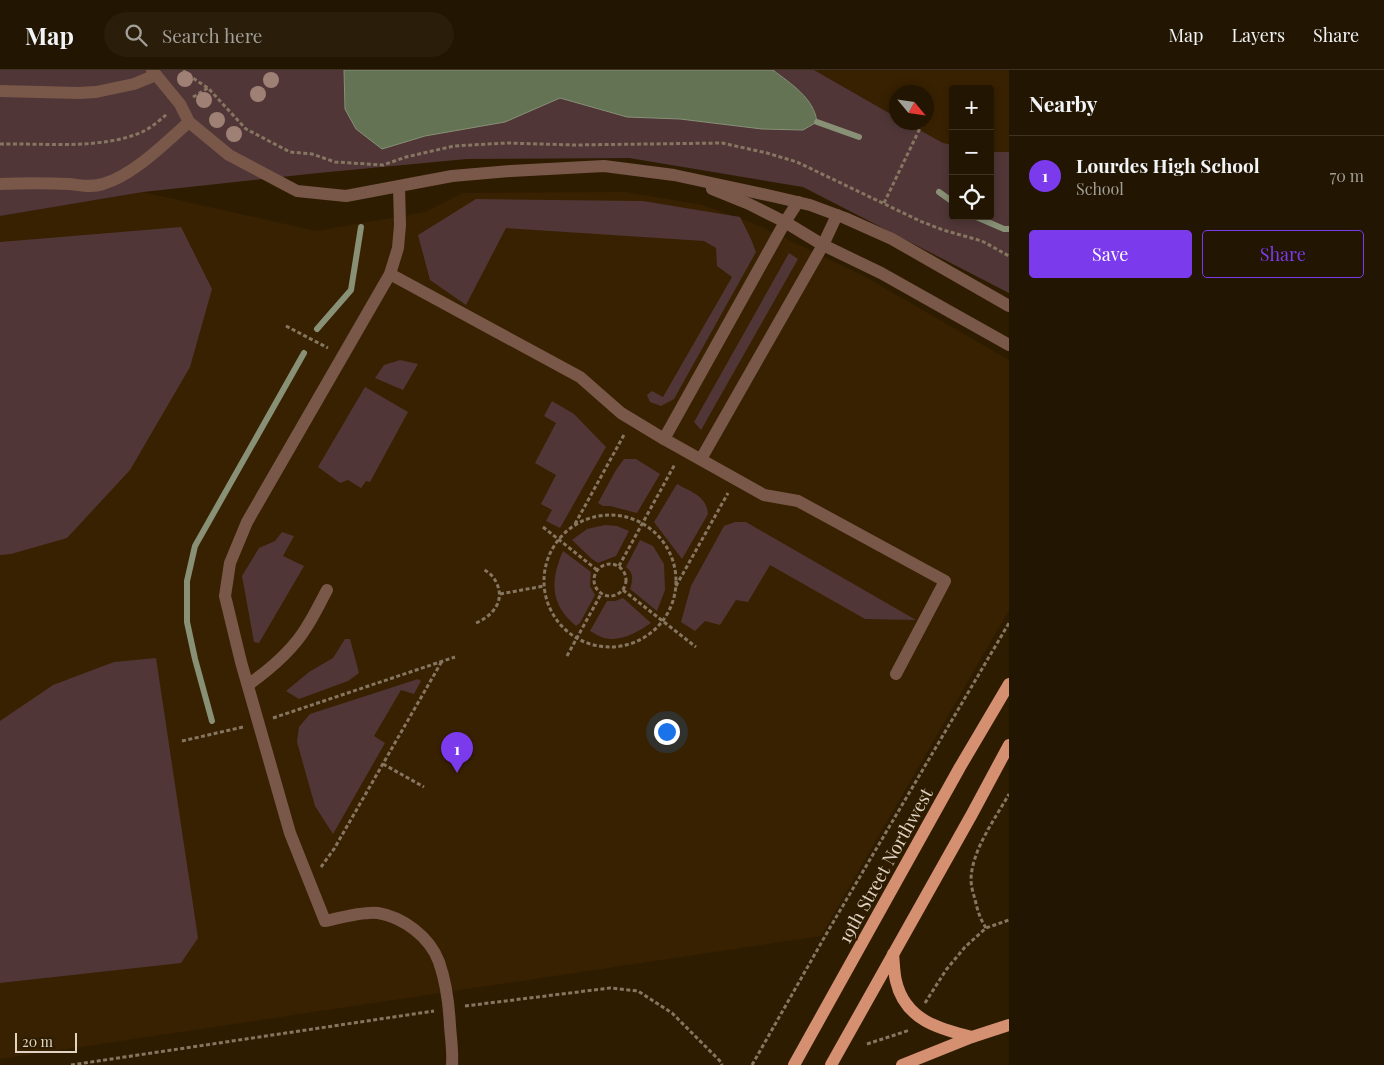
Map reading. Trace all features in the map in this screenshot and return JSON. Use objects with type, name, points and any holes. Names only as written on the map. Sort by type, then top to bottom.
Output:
[{"type":"main road","name":"19th Street Northwest","points":[[794,1065],[960,767],[1009,684]]},
{"type":"main road","points":[[831,1065],[1009,745]]},
{"type":"main road","points":[[893,954],[896,982],[902,997],[917,1017],[947,1031],[972,1038]]},
{"type":"main road","points":[[902,1065],[1009,1025]]},
{"type":"street","points":[[0,91],[96,92],[134,84],[154,73],[180,104],[189,122],[229,155],[297,191],[346,196],[452,176],[511,170],[604,166],[674,175],[798,202],[837,215],[892,239],[1009,306]]},
{"type":"street","points":[[0,184],[102,185],[136,168],[189,122]]},
{"type":"street","points":[[674,175],[749,204],[785,222],[824,245],[882,273],[1009,345]]},
{"type":"street","points":[[399,186],[400,225],[398,248],[390,274],[247,522],[230,562],[225,596],[290,833],[325,921],[354,914],[377,913],[396,918],[415,930],[428,944],[438,961],[449,1008],[452,1065]]},
{"type":"street","points":[[664,438],[798,202]]},
{"type":"street","points":[[701,459],[824,245],[837,215]]},
{"type":"street","points":[[390,274],[580,377],[621,413],[632,420],[764,494],[798,501],[945,581],[896,674]]},
{"type":"street","points":[[248,685],[268,671],[297,640],[306,629],[327,590]]},
{"type":"path","points":[[184,70],[185,73],[208,88],[246,129],[290,152],[312,154]]},
{"type":"path","points":[[0,144],[97,143],[123,139],[145,131],[180,104],[208,88]]},
{"type":"path","points":[[919,130],[884,203],[942,230],[982,241],[1009,256]]},
{"type":"path","points":[[286,326],[333,351]]},
{"type":"path","points":[[575,524],[632,420]]},
{"type":"path","points":[[618,566],[683,449]]},
{"type":"path","points":[[675,586],[737,478]]},
{"type":"path","points":[[617,515],[638,521],[656,533],[669,551],[676,572],[675,594],[667,615],[653,632],[634,644],[613,648],[591,646],[576,639],[556,621],[546,601],[543,579],[547,558],[558,539],[575,524],[595,516],[617,515]]},
{"type":"path","points":[[543,527],[597,570]]},
{"type":"path","points":[[606,564],[618,566],[625,572],[626,583],[623,590],[616,596],[611,597],[601,594],[597,590],[594,580],[597,570],[606,564]]},
{"type":"path","points":[[476,623],[491,614],[500,599],[494,577],[489,572],[483,570]]},
{"type":"path","points":[[500,594],[544,586]]},
{"type":"path","points":[[623,590],[696,647]]},
{"type":"path","points":[[566,656],[601,594]]},
{"type":"path","points":[[752,1065],[824,938],[1009,623]]},
{"type":"path","points":[[182,741],[259,723],[455,657]]},
{"type":"path","points":[[310,882],[334,849],[442,661]]},
{"type":"path","points":[[383,764],[424,787]]},
{"type":"path","points":[[986,928],[981,921],[976,907],[971,881],[973,866],[978,849],[1009,794]]},
{"type":"path","points":[[929,996],[946,970],[965,947],[986,928],[1009,920]]},
{"type":"path","points":[[72,1065],[449,1008],[610,988],[638,991],[672,1013],[722,1065]]},
{"type":"path","points":[[867,1044],[909,1031]]},
{"type":"shaded area","points":[[0,70],[814,70],[889,113],[889,130],[920,130],[943,143],[949,144],[949,220],[994,220],[994,152],[1009,152],[1009,293],[803,187],[629,158],[467,159],[143,192],[0,216]]},
{"type":"shaded area","points":[[344,70],[773,70],[807,99],[815,113],[817,122],[803,130],[762,129],[680,119],[627,117],[560,98],[505,122],[425,136],[382,149],[356,129],[345,109]]},
{"type":"shaded area","points":[[814,70],[1009,70],[1009,152],[994,152],[994,85],[949,85],[949,144],[943,143],[920,130],[934,130],[934,85],[889,85],[889,113]]},
{"type":"shaded area","points":[[143,192],[316,231],[425,212],[463,193],[626,192],[702,205],[753,223],[862,275],[1009,360],[1009,610],[821,936],[0,1059],[0,216]]},
{"type":"shaded area","points":[[476,199],[643,201],[740,217],[756,252],[674,399],[661,406],[650,402],[647,395],[652,391],[663,397],[732,277],[717,266],[716,248],[704,241],[506,228],[466,305],[430,280],[418,235]]},
{"type":"shaded area","points":[[181,227],[212,289],[190,367],[130,470],[67,538],[11,554],[0,555],[0,242]]},
{"type":"shaded area","points":[[789,253],[798,259],[701,430],[694,422]]},
{"type":"shaded area","points":[[400,360],[418,364],[403,390],[375,378],[384,365]]},
{"type":"shaded area","points":[[365,387],[408,412],[370,482],[366,481],[361,488],[348,480],[340,483],[318,467]]},
{"type":"shaded area","points":[[552,401],[574,414],[606,447],[560,528],[546,521],[552,510],[541,504],[556,475],[535,463],[556,423],[544,416]]},
{"type":"shaded area","points":[[624,459],[636,459],[660,474],[637,513],[603,506],[598,503]]},
{"type":"shaded area","points":[[677,484],[693,492],[701,499],[705,503],[708,514],[682,559],[654,522]]},
{"type":"shaded area","points":[[735,522],[746,522],[916,620],[865,619],[770,565],[748,602],[736,600],[720,625],[705,621],[695,631],[681,622],[691,586],[724,526]]},
{"type":"shaded area","points":[[605,525],[617,526],[629,531],[616,556],[598,563],[572,540],[587,529]]},
{"type":"shaded area","points":[[282,532],[294,536],[283,556],[304,566],[259,643],[254,642],[242,576],[259,548],[275,541]]},
{"type":"shaded area","points":[[640,540],[653,546],[664,564],[665,590],[657,611],[630,589],[632,577],[626,567]]},
{"type":"shaded area","points":[[563,551],[591,572],[590,586],[595,595],[580,623],[576,626],[561,609],[555,592],[556,572]]},
{"type":"shaded area","points":[[623,598],[651,623],[635,633],[617,639],[604,638],[590,631],[607,601]]},
{"type":"shaded area","points":[[345,639],[350,639],[359,673],[348,681],[299,699],[286,691],[309,672],[333,658]]},
{"type":"shaded area","points":[[156,658],[198,938],[181,963],[0,983],[0,721],[53,685],[114,662]]},
{"type":"shaded area","points":[[418,679],[421,681],[414,694],[401,690],[374,736],[385,743],[333,834],[315,806],[297,742],[299,727],[310,714]]},
{"type":"waterway","points":[[817,122],[859,137]]},
{"type":"waterway","points":[[939,192],[949,199]]},
{"type":"waterway","points":[[983,220],[1004,229],[1009,229]]},
{"type":"waterway","points":[[317,329],[351,290],[361,227]]},
{"type":"waterway","points":[[212,721],[187,622],[187,581],[195,546],[304,353]]},
{"type":"place","name":"Lourdes High School","points":[[457,773]]}]
